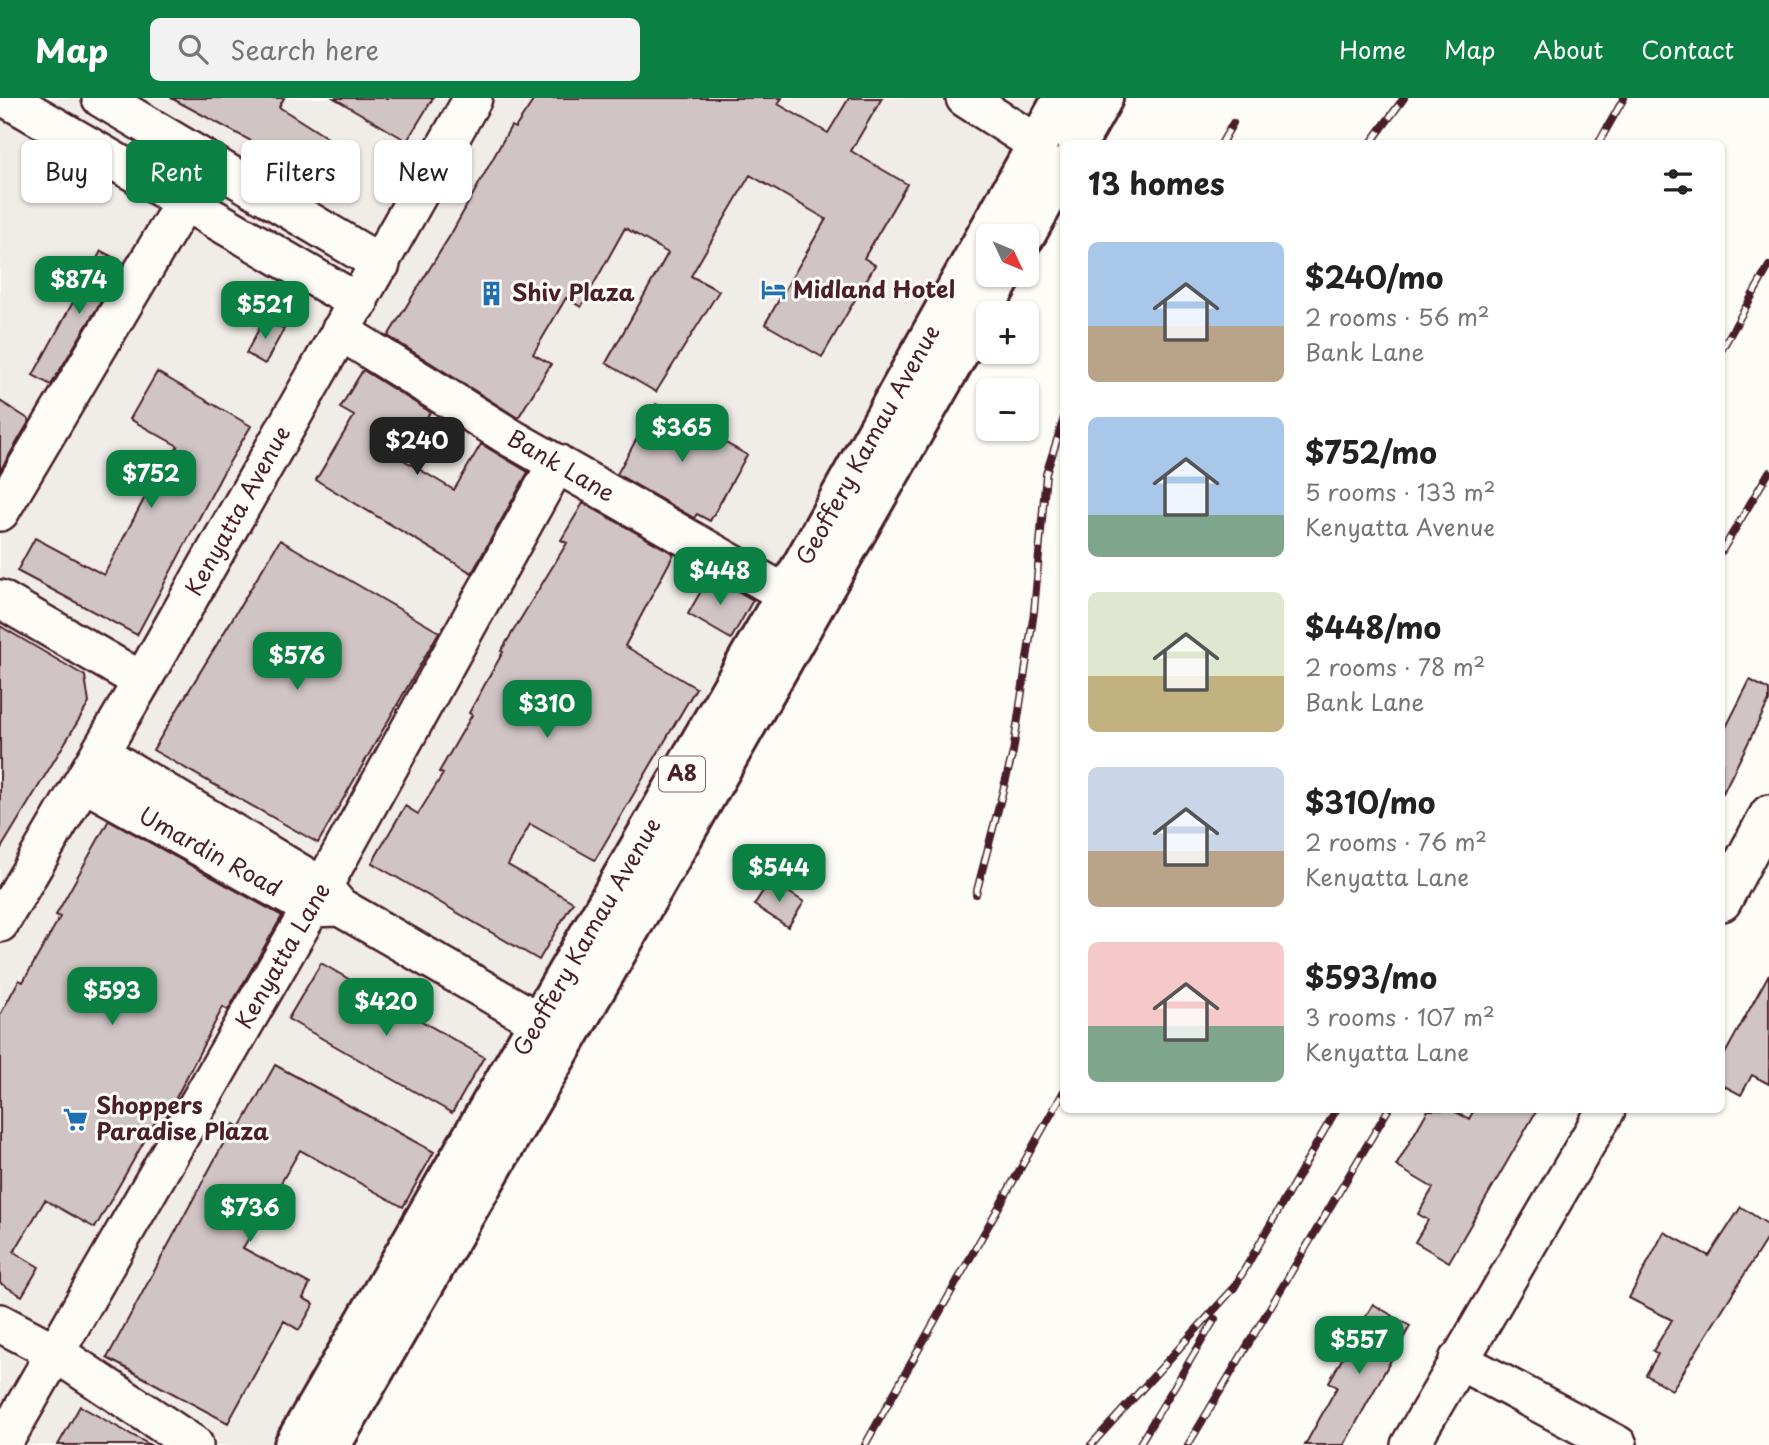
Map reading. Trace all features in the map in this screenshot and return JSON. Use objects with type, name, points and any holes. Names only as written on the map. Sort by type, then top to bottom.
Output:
[{"type":"highway","name":"Geoffery Kamau Avenue","points":[[1029,224],[1051,155],[1063,98]]},
{"type":"highway","points":[[1079,140],[1103,98]]},
{"type":"highway","name":"Geoffery Kamau Avenue","points":[[294,1445],[786,594],[1051,155]]},
{"type":"highway","name":"Geoffery Kamau Avenue","points":[[331,1445],[598,985],[996,287]]},
{"type":"street","name":"Kenyatta Avenue","points":[[0,923],[142,681],[473,98]]},
{"type":"street","points":[[965,98],[1051,155]]},
{"type":"street","name":"Bank Lane","points":[[15,100],[78,140]]},
{"type":"street","points":[[90,140],[106,101],[381,264]]},
{"type":"street","points":[[151,140],[156,131]]},
{"type":"street","points":[[0,512],[183,203]]},
{"type":"street","name":"Bank Lane","points":[[186,203],[295,266],[349,317],[557,463],[786,594]]},
{"type":"street","points":[[295,266],[316,226]]},
{"type":"street","name":"Kenyatta Lane","points":[[2,1445],[53,1351],[325,901],[557,463]]},
{"type":"street","points":[[0,599],[142,681]]},
{"type":"street","name":"Umardin Road","points":[[92,768],[538,1021]]},
{"type":"street","points":[[1725,896],[1769,814]]},
{"type":"street","points":[[1410,1445],[1604,1113]]},
{"type":"street","points":[[0,1323],[53,1351],[194,1445]]},
{"type":"street","points":[[1458,1360],[1618,1445]]},
{"type":"shaded area","points":[[0,98],[1053,98],[981,224],[976,224],[976,233],[282,1445],[0,1445]]},
{"type":"building","points":[[171,98],[284,98],[279,107],[331,140],[249,140]]},
{"type":"building","points":[[334,98],[433,98],[405,140]]},
{"type":"building","points":[[535,98],[782,98],[778,104],[828,133],[849,98],[882,98],[851,151],[907,184],[864,258],[875,265],[822,357],[765,324],[826,219],[750,175],[691,276],[719,291],[656,392],[606,363],[668,253],[625,228],[581,307],[566,298],[533,354],[551,364],[518,418],[388,336],[468,203],[472,203],[472,196],[511,126],[515,128]]},
{"type":"building","points":[[101,251],[124,263],[51,385],[33,375]]},
{"type":"building","points":[[265,318],[284,329],[265,364],[246,353]]},
{"type":"building","points":[[363,370],[430,412],[402,459],[454,490],[481,444],[528,472],[472,573],[316,480],[354,416],[340,408]]},
{"type":"building","points":[[157,372],[251,426],[137,635],[17,571],[35,538],[104,575],[143,501],[178,446],[130,419]]},
{"type":"building","points":[[0,401],[30,420],[0,471]]},
{"type":"building","points":[[656,404],[747,455],[710,521],[697,514],[694,518],[617,474]]},
{"type":"building","points":[[583,503],[674,554],[625,646],[696,688],[595,860],[530,824],[508,865],[573,902],[539,960],[372,863],[405,806],[418,814],[443,774],[439,772],[472,715],[469,713],[503,652],[501,651],[567,543],[561,540]]},
{"type":"building","points":[[280,540],[439,632],[318,843],[153,750]]},
{"type":"building","points":[[710,575],[753,600],[731,639],[688,614]]},
{"type":"building","points":[[0,626],[85,676],[89,703],[0,850]]},
{"type":"building","points":[[1750,680],[1769,690],[1769,701],[1725,789],[1725,729]]},
{"type":"building","points":[[109,820],[282,916],[228,1010],[223,1007],[164,1121],[158,1117],[95,1228],[45,1200],[14,1252],[39,1267],[22,1296],[0,1283],[0,1015],[19,980],[23,982],[60,917],[56,915]]},
{"type":"building","points":[[770,880],[804,902],[788,927],[754,905]]},
{"type":"building","points":[[321,963],[484,1057],[452,1113],[288,1019]]},
{"type":"building","points":[[1769,974],[1769,1084],[1752,1075],[1741,1095],[1725,1087],[1725,1054]]},
{"type":"building","points":[[275,1065],[434,1152],[403,1207],[300,1150],[243,1248],[310,1284],[303,1298],[314,1304],[299,1330],[284,1321],[228,1423],[107,1358],[234,1124],[240,1128]]},
{"type":"building","points":[[1426,1113],[1458,1113],[1469,1119],[1472,1113],[1535,1113],[1449,1262],[1415,1242],[1428,1220],[1418,1214],[1433,1188],[1396,1166]]},
{"type":"building","points":[[1741,1207],[1769,1225],[1769,1235],[1672,1390],[1646,1375],[1658,1354],[1653,1351],[1672,1320],[1629,1298],[1664,1232],[1709,1256]]},
{"type":"building","points":[[1373,1304],[1410,1326],[1344,1445],[1305,1445],[1337,1387],[1329,1382]]},
{"type":"building","points":[[80,1406],[150,1445],[58,1445]]},
{"type":"railway","points":[[1373,140],[1404,98]]},
{"type":"railway","points":[[1600,140],[1624,98]]},
{"type":"railway","points":[[1223,140],[1233,123]]},
{"type":"railway","points":[[1725,344],[1769,266]]},
{"type":"railway","points":[[976,894],[1013,752],[1034,612],[1046,474],[1060,430]]},
{"type":"railway","points":[[1725,546],[1769,472]]},
{"type":"railway","points":[[865,1445],[1060,1098]]},
{"type":"railway","points":[[1091,1445],[1234,1288],[1334,1113]]},
{"type":"railway","points":[[1188,1445],[1386,1113]]},
{"type":"railway","points":[[1139,1445],[1215,1319]]},
{"type":"place","name":"Midland Hotel","points":[[773,290]]},
{"type":"place","name":"Shiv Plaza","points":[[492,293]]},
{"type":"place","name":"Shoppers Paradise Plaza","points":[[76,1119]]}]
